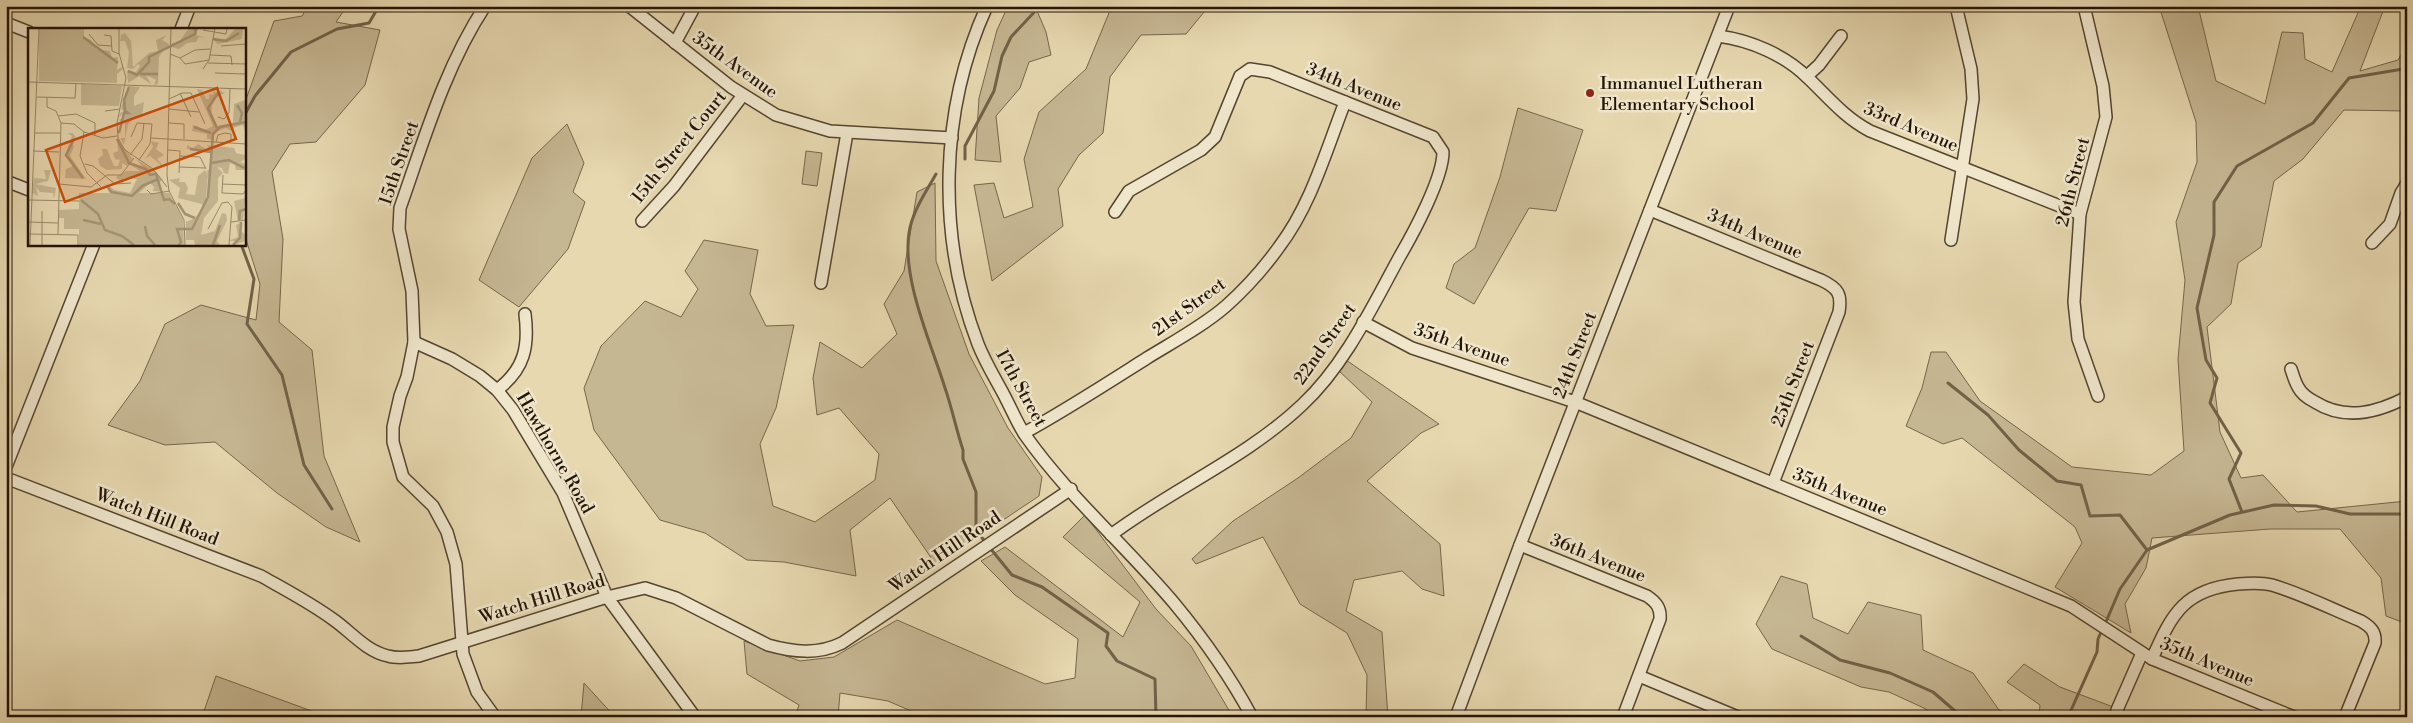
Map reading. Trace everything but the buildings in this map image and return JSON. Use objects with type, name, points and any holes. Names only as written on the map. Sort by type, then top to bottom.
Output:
[{"type":"street","points":[[181,28],[190,6]]},
{"type":"street","name":"15th Street","points":[[484,6],[468,32],[457,56],[400,208],[399,229],[412,291],[414,342],[408,377],[400,396],[392,427],[393,442],[403,477],[433,506],[452,546],[456,564],[463,654],[477,692],[495,717]]},
{"type":"street","name":"35th Avenue","points":[[629,6],[743,95],[764,109],[788,120],[812,127],[847,132],[952,138]]},
{"type":"street","points":[[675,43],[695,6]]},
{"type":"street","name":"17th Street","points":[[987,6],[962,78],[952,138],[949,189],[957,272],[978,345],[1024,433],[1111,535],[1174,603],[1236,688],[1252,717]]},
{"type":"street","name":"24th Street","points":[[1456,717],[1520,545],[1729,6]]},
{"type":"street","points":[[1951,240],[1972,113],[1972,84],[1956,6]]},
{"type":"street","name":"26th Street","points":[[2084,6],[2103,86],[2106,117],[2080,214],[2074,282],[2075,311],[2082,352],[2098,396]]},
{"type":"street","points":[[6,23],[28,32]]},
{"type":"street","name":"33rd Avenue","points":[[1718,36],[1747,42],[1769,52],[1807,76],[1842,114],[1870,131],[2080,214]]},
{"type":"street","points":[[1807,76],[1819,65],[1841,36]]},
{"type":"street","name":"34th Avenue","points":[[1115,212],[1129,191],[1201,150],[1215,137],[1240,76],[1250,69],[1270,72],[1433,137],[1441,147]]},
{"type":"street","name":"15th Street Court","points":[[642,221],[674,186],[743,95]]},
{"type":"street","name":"21st Street","points":[[1024,433],[1080,402],[1225,307],[1246,286],[1280,247],[1293,226],[1317,176],[1345,102]]},
{"type":"street","points":[[821,283],[847,132]]},
{"type":"street","name":"22nd Street","points":[[1111,535],[1137,515],[1260,440],[1317,389],[1363,322],[1421,216],[1441,169],[1443,160],[1441,147]]},
{"type":"street","points":[[6,181],[28,190]]},
{"type":"street","points":[[2372,243],[2390,224],[2401,193],[2407,184]]},
{"type":"street","name":"34th Avenue","points":[[1650,210],[1821,280],[1836,288],[1841,297]]},
{"type":"street","points":[[6,467],[94,245]]},
{"type":"street","name":"25th Street","points":[[1773,483],[1839,312],[1841,297]]},
{"type":"street","points":[[497,390],[512,379],[519,366],[528,338],[525,314]]},
{"type":"street","name":"35th Avenue","points":[[1363,322],[1412,348],[1576,402],[2071,606],[2147,656],[2294,717]]},
{"type":"street","name":"Hawthorne Road","points":[[414,342],[452,359],[497,390],[513,410],[563,493],[607,597],[694,717]]},
{"type":"street","points":[[2291,369],[2298,388],[2308,398],[2339,413],[2364,414],[2384,408],[2407,397]]},
{"type":"street","name":"Watch Hill Road","points":[[6,478],[261,576],[335,620],[370,648],[388,656],[418,656],[638,589],[656,590],[768,645],[782,649],[818,652],[842,643],[1071,489]]},
{"type":"street","name":"36th Avenue","points":[[1520,545],[1647,596],[1659,609],[1660,619],[1638,676]]},
{"type":"street","points":[[2117,710],[2147,656],[2170,622],[2199,592],[2210,588],[2261,583],[2270,584],[2361,621],[2368,625],[2376,635],[2375,643],[2345,717]]},
{"type":"street","points":[[2304,597],[2308,585]]},
{"type":"street","points":[[1623,717],[1638,676],[1738,717]]},
{"type":"shaded area","points":[[308,6],[347,6],[336,22],[380,30],[365,85],[316,142],[290,144],[272,172],[283,239],[279,322],[312,350],[324,456],[360,542],[326,527],[277,493],[215,442],[165,445],[108,425],[140,381],[165,324],[201,305],[256,320],[260,284],[245,236],[245,102],[274,21],[302,16]]},
{"type":"shaded area","points":[[1008,6],[1035,6],[1046,32],[1051,55],[1029,62],[1020,88],[996,116],[1001,162],[975,160],[979,98],[997,30]]},
{"type":"shaded area","points":[[1108,6],[1209,6],[1186,34],[1141,35],[1110,77],[1103,133],[1079,155],[1058,189],[1063,226],[992,281],[974,185],[994,183],[1004,218],[1033,207],[1024,159],[1039,112],[1086,69],[1111,8]]},
{"type":"shaded area","points":[[2159,6],[2198,6],[2216,81],[2265,104],[2282,32],[2303,33],[2305,59],[2332,72],[2361,6],[2385,6],[2360,71],[2398,60],[2407,45],[2407,111],[2344,110],[2303,159],[2274,181],[2261,247],[2238,263],[2231,304],[2207,327],[2220,432],[2241,478],[2263,475],[2297,512],[2407,501],[2407,624],[2386,616],[2381,578],[2340,529],[2270,529],[2152,538],[2146,568],[2125,604],[2131,633],[2055,587],[2082,543],[2075,527],[1962,438],[1943,444],[1906,426],[1922,388],[1931,352],[1946,352],[1980,401],[2072,467],[2151,475],[2184,451],[2178,359],[2185,280],[2176,222],[2197,162],[2196,122]]},
{"type":"shaded area","points":[[1518,108],[1583,130],[1556,211],[1529,208],[1474,304],[1446,288],[1454,264],[1475,248],[1500,177]]},
{"type":"shaded area","points":[[567,124],[584,163],[573,192],[585,202],[568,249],[519,307],[479,280],[532,158]]},
{"type":"shaded area","points":[[806,151],[822,153],[817,186],[802,184]]},
{"type":"shaded area","points":[[935,183],[936,261],[969,354],[1008,428],[1042,477],[1039,496],[936,565],[890,498],[850,530],[856,576],[784,562],[747,560],[705,533],[660,520],[594,430],[584,388],[601,346],[645,301],[681,317],[698,289],[685,271],[704,240],[758,250],[750,294],[766,326],[794,325],[776,408],[760,444],[773,506],[815,522],[875,480],[879,454],[839,408],[817,415],[813,378],[820,342],[862,368],[897,334],[884,304],[904,271],[917,192]]},
{"type":"shaded area","points":[[1346,360],[1439,424],[1421,433],[1367,481],[1440,544],[1444,596],[1422,589],[1402,571],[1354,580],[1346,611],[1382,632],[1388,717],[1366,717],[1367,675],[1347,633],[1300,604],[1263,537],[1196,564],[1192,559],[1233,521],[1298,478],[1351,438],[1372,402],[1339,371]]},
{"type":"shaded area","points":[[1085,515],[1156,609],[1191,646],[1233,717],[925,717],[888,701],[840,693],[838,717],[795,717],[799,705],[747,674],[744,641],[800,661],[834,657],[897,620],[1045,684],[1075,678],[1078,639],[1015,595],[981,561],[1005,547],[1123,637],[1140,602],[1063,537]]},
{"type":"shaded area","points":[[1781,576],[1807,584],[1813,618],[1848,634],[1868,602],[1921,615],[1923,650],[1973,673],[1999,710],[2018,717],[1932,717],[1926,709],[1889,692],[1861,687],[1772,649],[1756,624]]},
{"type":"shaded area","points":[[2024,664],[2060,687],[2140,717],[2039,717],[2040,705],[2007,682]]},
{"type":"shaded area","points":[[216,676],[328,717],[202,717]]},
{"type":"shaded area","points":[[584,683],[615,717],[581,717]]},
{"type":"waterway","points":[[245,114],[255,96],[291,52],[337,29],[369,23],[379,6]]},
{"type":"waterway","points":[[965,159],[965,146],[994,91],[1002,56],[1011,37],[1040,6]]},
{"type":"waterway","points":[[2242,512],[2229,479],[2241,453],[2210,403],[2217,378],[2206,360],[2197,308],[2214,235],[2214,202],[2237,166],[2313,123],[2349,78],[2403,69]]},
{"type":"waterway","points":[[936,174],[913,217],[909,233],[910,271],[919,311],[950,403],[963,450],[963,459],[976,492],[976,530],[986,543]]},
{"type":"waterway","points":[[241,245],[254,279],[247,324],[282,375],[304,465],[332,509]]},
{"type":"waterway","points":[[1948,383],[1988,415],[2019,450],[2057,481],[2081,485],[2090,516],[2120,515],[2147,550]]},
{"type":"waterway","points":[[2105,624],[2120,589],[2147,550],[2230,515],[2274,505],[2316,506],[2350,514],[2407,514]]},
{"type":"waterway","points":[[990,548],[1012,575],[1042,587],[1108,633],[1106,646],[1117,661],[1155,679],[1156,717]]},
{"type":"waterway","points":[[2068,717],[2097,652],[2098,639],[2102,630]]},
{"type":"waterway","points":[[1801,636],[1840,660],[1890,673],[1933,692],[1962,717]]},
{"type":"place","name":"Immanuel Lutheran Elementary School","points":[[1590,93]]}]
